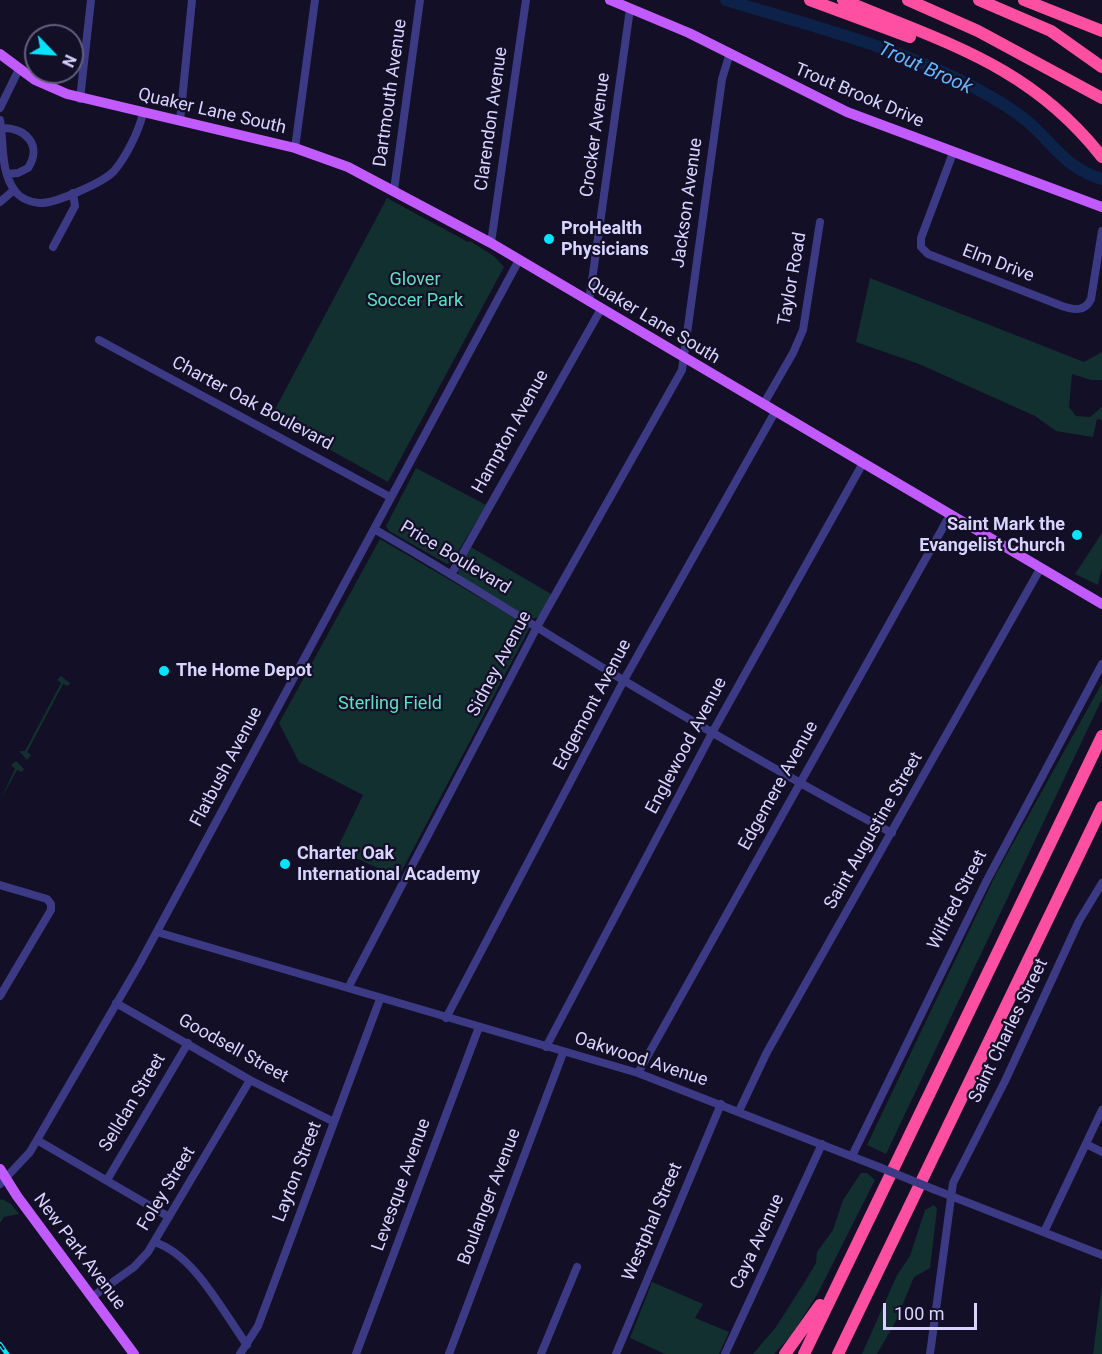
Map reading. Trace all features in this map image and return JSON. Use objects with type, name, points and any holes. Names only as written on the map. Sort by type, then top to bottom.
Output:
[{"type":"highway","points":[[810,0],[924,41],[951,45]]},
{"type":"highway","points":[[843,0],[985,59],[1024,82],[1075,125],[1102,156]]},
{"type":"highway","points":[[908,0],[978,31],[1102,99]]},
{"type":"highway","points":[[980,0],[1051,31],[1102,67]]},
{"type":"highway","points":[[1024,0],[1102,31]]},
{"type":"highway","points":[[804,1354],[1102,736]]},
{"type":"highway","points":[[838,1354],[1102,807]]},
{"type":"highway","points":[[785,1354],[845,1270]]},
{"type":"highway","points":[[843,1354],[847,1335]]},
{"type":"main road","name":"Trout Brook Drive","points":[[610,0],[730,53],[804,93],[953,153],[1102,207]]},
{"type":"main road","name":"Quaker Lane South","points":[[0,54],[19,69],[49,87],[80,99],[295,148],[348,167],[491,243],[1102,604]]},
{"type":"main road","name":"New Park Avenue","points":[[0,1169],[4,1182],[134,1354]]},
{"type":"street","points":[[80,99],[91,0]]},
{"type":"street","points":[[180,121],[192,0]]},
{"type":"street","points":[[295,148],[315,0]]},
{"type":"street","name":"Dartmouth Avenue","points":[[394,190],[420,0]]},
{"type":"street","name":"Clarendon Avenue","points":[[491,243],[526,0]]},
{"type":"street","name":"Crocker Avenue","points":[[589,302],[630,9]]},
{"type":"street","name":"Jackson Avenue","points":[[684,358],[722,79],[730,53]]},
{"type":"street","points":[[0,108],[19,69]]},
{"type":"street","points":[[7,174],[18,173],[28,168],[34,149],[30,138],[21,131],[1,124],[2,164],[7,174],[15,190],[21,196],[38,203],[73,193],[114,170],[143,113]]},
{"type":"street","name":"Elm Drive","points":[[953,153],[921,238],[921,247],[928,254],[1077,310],[1087,305],[1092,296],[1102,231]]},
{"type":"street","points":[[0,202],[15,190]]},
{"type":"street","points":[[53,248],[75,206],[73,193]]},
{"type":"street","name":"Taylor Road","points":[[763,405],[793,353],[803,330],[820,222]]},
{"type":"street","name":"Flatbush Avenue","points":[[4,1182],[37,1140],[157,932],[519,260]]},
{"type":"street","name":"Hampton Avenue","points":[[452,573],[601,309]]},
{"type":"street","name":"Charter Oak Boulevard","points":[[99,340],[390,498]]},
{"type":"street","name":"Sidney Avenue","points":[[348,988],[537,627],[682,370],[684,358]]},
{"type":"street","name":"Edgemont Avenue","points":[[446,1018],[624,680],[775,412]]},
{"type":"street","name":"Englewood Avenue","points":[[546,1047],[712,733],[863,463]]},
{"type":"street","name":"Edgemere Avenue","points":[[638,1073],[798,783],[950,515]]},
{"type":"street","name":"Price Boulevard","points":[[374,529],[452,573],[712,733],[798,783],[892,833]]},
{"type":"street","name":"Saint Augustine Street","points":[[739,1111],[767,1052],[1040,569]]},
{"type":"street","name":"Wilfred Street","points":[[852,1156],[975,903],[1102,664]]},
{"type":"street","name":"Saint Charles Street","points":[[930,1354],[950,1196],[971,1144],[1005,1081],[1079,921],[1102,883]]},
{"type":"street","points":[[0,885],[47,899],[51,904],[51,910],[0,996]]},
{"type":"street","name":"Oakwood Avenue","points":[[157,932],[562,1053],[638,1073],[1102,1255]]},
{"type":"street","name":"Layton Street","points":[[240,1354],[258,1326],[380,999]]},
{"type":"street","name":"Goodsell Street","points":[[116,1003],[250,1080],[334,1122]]},
{"type":"street","name":"Levesque Avenue","points":[[356,1354],[478,1027]]},
{"type":"street","name":"Selldan Street","points":[[107,1180],[188,1043]]},
{"type":"street","name":"Boulanger Avenue","points":[[449,1354],[562,1053]]},
{"type":"street","name":"Foley Street","points":[[92,1297],[134,1267],[154,1242],[250,1080]]},
{"type":"street","name":"Westphal Street","points":[[616,1354],[721,1104]]},
{"type":"street","points":[[1044,1232],[1102,1110]]},
{"type":"street","points":[[37,1140],[169,1217]]},
{"type":"street","name":"Caya Avenue","points":[[725,1354],[822,1144]]},
{"type":"street","points":[[1086,1144],[1102,1152]]},
{"type":"street","points":[[154,1242],[172,1249],[186,1262],[247,1345]]},
{"type":"street","points":[[541,1354],[577,1267]]},
{"type":"green space","name":"Glover Soccer Park","points":[[387,198],[468,242],[470,241],[495,257],[504,267],[388,482],[271,417]]},
{"type":"green space","points":[[870,278],[1084,362],[1102,352],[1102,380],[1091,380],[1072,374],[1069,407],[1076,416],[1090,417],[1102,407],[1102,420],[1097,419],[1093,437],[1056,431],[1035,416],[919,364],[856,342]]},
{"type":"green space","points":[[416,468],[486,505],[452,562],[447,564],[389,531],[386,526]]},
{"type":"green space","points":[[1102,533],[1102,567],[1098,585],[1075,574]]},
{"type":"green space","name":"Sterling Field","points":[[380,539],[530,627],[398,878],[337,849],[363,795],[299,762],[279,723]]},
{"type":"green space","points":[[471,547],[551,594],[539,617],[531,619],[459,576],[458,570]]},
{"type":"green space","points":[[61,676],[70,683],[68,686],[63,684],[27,752],[31,755],[27,760],[19,751],[25,751],[61,683],[57,680]]},
{"type":"green space","points":[[1102,683],[1102,699],[886,1154],[867,1145],[996,874]]},
{"type":"green space","points":[[16,761],[24,769],[22,772],[17,770],[0,801],[15,769],[11,765]]},
{"type":"green space","points":[[861,1173],[867,1173],[875,1180],[818,1293],[792,1335],[774,1354],[753,1354],[776,1327],[806,1280],[816,1263],[817,1252],[833,1230],[843,1200]]},
{"type":"green space","points":[[0,1200],[11,1204],[19,1214],[4,1217],[0,1223]]},
{"type":"green space","points":[[934,1205],[937,1209],[930,1268],[914,1277],[895,1323],[877,1354],[862,1354],[897,1275],[910,1256],[925,1210]]},
{"type":"green space","points":[[652,1282],[703,1304],[695,1318],[729,1332],[719,1354],[665,1354],[630,1338]]},
{"type":"green space","points":[[1102,1285],[1102,1354],[1093,1354]]},
{"type":"waterway","name":"Trout Brook","points":[[726,0],[854,38],[947,74],[1009,108],[1027,121],[1078,169],[1102,179]]},
{"type":"railway","points":[[0,1344],[7,1354]]},
{"type":"place","name":"ProHealth Physicians","points":[[549,239]]},
{"type":"place","name":"Saint Mark the Evangelist Church","points":[[1077,535]]},
{"type":"place","name":"The Home Depot","points":[[164,671]]},
{"type":"place","name":"Charter Oak International Academy","points":[[285,864]]}]
